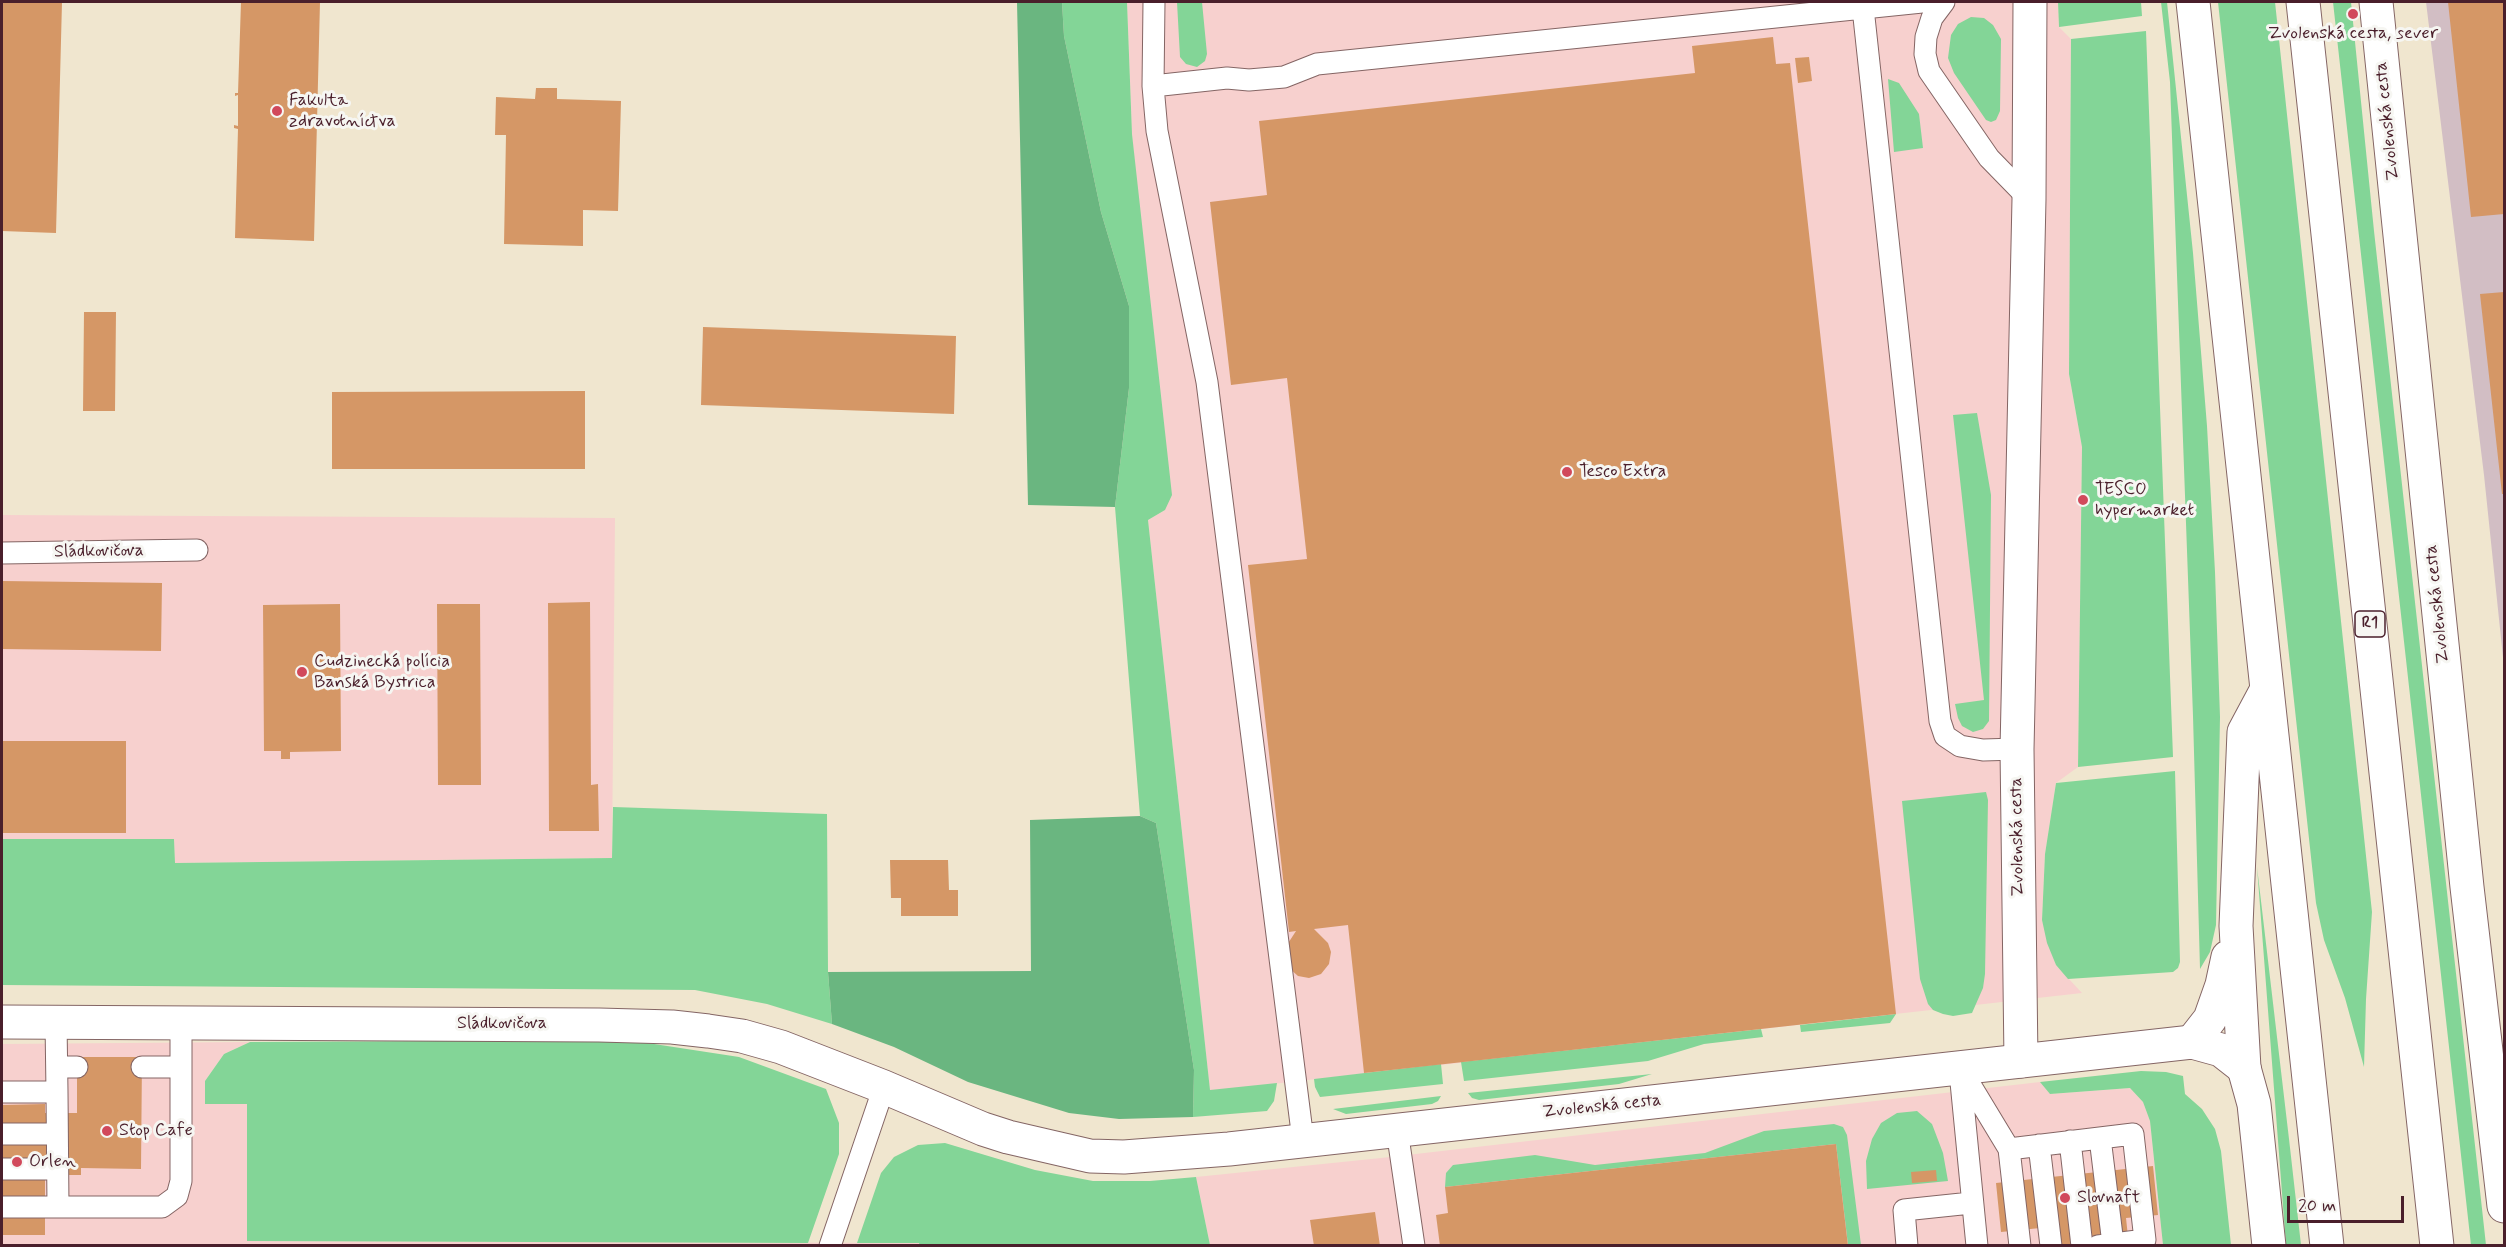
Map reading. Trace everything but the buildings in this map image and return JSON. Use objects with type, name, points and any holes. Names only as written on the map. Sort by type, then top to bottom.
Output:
[{"type":"main road","name":"Zvolenská cesta","points":[[2021,1061],[2017,749],[2029,199],[2030,2]]},
{"type":"main road","points":[[2193,2],[2327,1245]]},
{"type":"main road","name":"R1","points":[[2303,2],[2437,1245]]},
{"type":"main road","name":"Zvolenská cesta","points":[[2376,2],[2468,887],[2505,1206]]},
{"type":"main road","points":[[2267,689],[2244,732],[2236,926],[2244,1068],[2254,1104],[2269,1245]]},
{"type":"main road","points":[[2192,1042],[2210,1019],[2222,986],[2236,926]]},
{"type":"main road","name":"Sládkovičova","points":[[2,1022],[672,1027],[742,1036],[781,1047],[983,1129]]},
{"type":"main road","name":"Zvolenská cesta","points":[[983,1129],[1090,1156],[1174,1155],[2192,1042],[2221,1050],[2244,1068]]},
{"type":"lane","points":[[1154,2],[1154,86],[1157,131],[1208,382],[1303,1140]]},
{"type":"lane","points":[[1154,86],[1227,78],[1249,80],[1284,77],[1317,64],[1874,5],[1922,2]]},
{"type":"lane","points":[[1944,2],[1932,18],[1926,37],[1925,54],[1929,71],[1989,158],[2029,199]]},
{"type":"lane","points":[[1874,5],[1940,721],[1945,736],[1960,746],[1983,750],[2017,749]]},
{"type":"lane","name":"Sládkovičova","points":[[2,553],[196,550]]},
{"type":"lane","points":[[56,1022],[67,1067],[57,1092],[58,1207]]},
{"type":"lane","points":[[2,1207],[162,1207],[177,1196],[181,1181],[181,1023]]},
{"type":"lane","points":[[142,1067],[181,1067]]},
{"type":"lane","points":[[1960,1068],[2009,1149],[2020,1245]]},
{"type":"lane","points":[[1960,1068],[1971,1203],[1977,1245]]},
{"type":"lane","points":[[830,1245],[884,1087]]},
{"type":"lane","points":[[2,1092],[57,1092]]},
{"type":"lane","points":[[1396,1130],[1414,1245]]},
{"type":"lane","points":[[2,1134],[57,1134]]},
{"type":"lane","points":[[2009,1149],[2133,1134],[2145,1240],[2105,1245],[2100,1138]]},
{"type":"lane","points":[[2070,1142],[2082,1245]]},
{"type":"lane","points":[[2039,1145],[2051,1245]]},
{"type":"lane","points":[[2,1169],[57,1169]]},
{"type":"lane","points":[[1907,1245],[1904,1210],[1971,1203]]},
{"type":"shaded area","points":[[1127,2],[2058,2],[2059,27],[2071,39],[2069,374],[2082,447],[2078,767],[2056,783],[2045,854],[2042,920],[2056,965],[2082,993],[1210,1091],[1148,520],[1165,510],[1132,134]]},
{"type":"shaded area","points":[[2426,2],[2504,2],[2504,667],[2484,475]]},
{"type":"shaded area","points":[[2,515],[615,518],[612,858],[175,863],[174,839],[2,839]]},
{"type":"shaded area","points":[[250,1042],[224,1054],[205,1081],[205,1104],[247,1104],[248,1241],[919,1243],[920,1245],[2,1245],[2,1044]]},
{"type":"shaded area","points":[[2040,1082],[2051,1094],[2130,1088],[2143,1102],[2150,1121],[2163,1245],[1210,1245],[1196,1177],[1381,1158]]},
{"type":"green space","points":[[1017,2],[1062,2],[1064,36],[1101,212],[1129,306],[1129,388],[1115,507],[1028,505]]},
{"type":"green space","points":[[1062,2],[1127,2],[1132,134],[1172,495],[1165,510],[1148,520],[1210,1090],[1277,1083],[1274,1101],[1267,1111],[1193,1117],[1194,1070],[1156,823],[1140,816],[1115,507],[1129,388],[1129,306],[1101,212],[1064,36]]},
{"type":"green space","points":[[1177,2],[1202,2],[1207,54],[1205,61],[1197,67],[1186,64],[1180,57]]},
{"type":"green space","points":[[2058,2],[2141,2],[2142,16],[2059,27]]},
{"type":"green space","points":[[2161,2],[2167,2],[2193,253],[2207,426],[2215,572],[2220,717],[2216,925],[2210,952],[2200,969],[2170,82]]},
{"type":"green space","points":[[2218,2],[2275,2],[2372,912],[2364,1067],[2345,998],[2324,940],[2316,903]]},
{"type":"green space","points":[[2333,2],[2351,2],[2374,231],[2486,1245],[2471,1245]]},
{"type":"green space","points":[[1971,17],[1984,18],[1993,25],[2001,39],[2000,111],[1996,120],[1991,122],[1986,120],[1954,73],[1948,58],[1951,35],[1958,24]]},
{"type":"green space","points":[[2146,31],[2173,757],[2078,767],[2082,447],[2069,374],[2071,39]]},
{"type":"green space","points":[[1888,79],[1899,83],[1919,114],[1923,148],[1894,152]]},
{"type":"green space","points":[[1977,413],[1991,495],[1989,721],[1983,729],[1973,732],[1962,726],[1955,704],[1984,700],[1953,415]]},
{"type":"green space","points":[[2175,771],[2180,962],[2178,968],[2173,972],[2068,979],[2056,965],[2047,943],[2042,920],[2045,854],[2056,783]]},
{"type":"green space","points":[[1986,792],[1988,800],[1983,988],[1972,1013],[1953,1016],[1933,1010],[1928,1004],[1920,979],[1902,801]]},
{"type":"green space","points":[[613,807],[827,814],[828,972],[832,1024],[767,1004],[695,990],[2,985],[2,839],[174,839],[175,863],[612,858]]},
{"type":"green space","points":[[1140,816],[1156,823],[1194,1070],[1193,1117],[1119,1119],[1069,1113],[968,1082],[894,1047],[832,1024],[828,972],[1031,971],[1030,820]]},
{"type":"green space","points":[[2257,867],[2289,1139],[2301,1245],[2286,1245]]},
{"type":"green space","points":[[1896,1014],[1890,1023],[1801,1032],[1800,1025]]},
{"type":"green space","points":[[1761,1029],[1763,1037],[1704,1044],[1648,1061],[1464,1081],[1461,1062]]},
{"type":"green space","points":[[628,1040],[739,1057],[826,1089],[839,1123],[839,1154],[808,1243],[247,1241],[247,1104],[205,1104],[205,1081],[224,1054],[250,1042]]},
{"type":"green space","points":[[1441,1064],[1443,1084],[1320,1097],[1315,1087],[1314,1079]]},
{"type":"green space","points":[[2141,1071],[2166,1072],[2183,1076],[2185,1094],[2202,1109],[2215,1129],[2221,1151],[2231,1245],[2163,1245],[2150,1121],[2143,1102],[2130,1088],[2050,1094],[2040,1082]]},
{"type":"green space","points":[[1652,1074],[1619,1084],[1479,1100],[1472,1098],[1468,1093]]},
{"type":"green space","points":[[1441,1096],[1432,1104],[1346,1114],[1333,1109]]},
{"type":"green space","points":[[1917,1111],[1932,1124],[1943,1153],[1948,1181],[1867,1189],[1866,1161],[1872,1139],[1881,1123],[1897,1113]]},
{"type":"green space","points":[[1834,1124],[1843,1127],[1847,1135],[1861,1245],[1848,1245],[1836,1144],[1445,1187],[1446,1173],[1453,1165],[1535,1155],[1595,1165],[1705,1153],[1764,1131]]},
{"type":"green space","points":[[945,1143],[1035,1170],[1093,1181],[1150,1181],[1196,1177],[1210,1245],[920,1246],[919,1243],[857,1243],[881,1173],[894,1157],[918,1145]]},
{"type":"place","name":"Zvolenská cesta, sever","points":[[2353,14]]},
{"type":"place","name":"Fakulta zdravotníctva","points":[[277,111]]},
{"type":"place","name":"Tesco Extra","points":[[1567,472]]},
{"type":"place","name":"TESCO hypermarket","points":[[2083,500]]},
{"type":"place","name":"Cudzinecká polícia Banská Bystrica","points":[[302,672]]},
{"type":"place","name":"Stop Cafe","points":[[107,1131]]},
{"type":"place","name":"Orlen","points":[[17,1162]]},
{"type":"place","name":"Slovnaft","points":[[2065,1198]]}]
